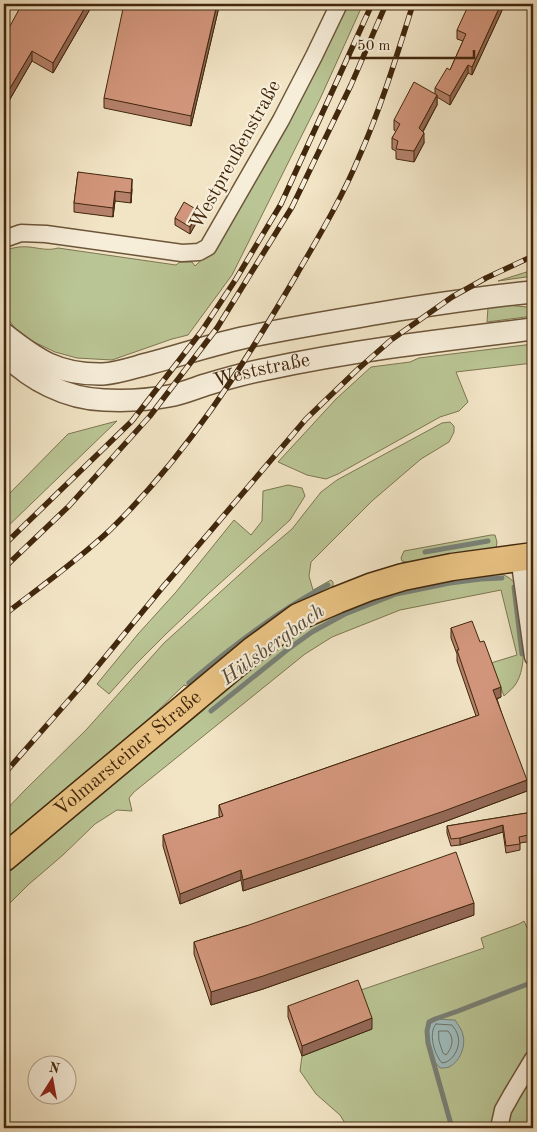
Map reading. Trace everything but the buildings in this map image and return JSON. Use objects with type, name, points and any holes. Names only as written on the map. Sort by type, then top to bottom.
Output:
[{"type":"main road","name":"Volmarsteiner Straße","points":[[4,858],[253,650],[298,617],[370,587],[403,577],[452,567],[526,557]]},
{"type":"street","name":"Westpreußenstraße","points":[[4,239],[21,233],[46,234],[182,253],[199,252],[208,247],[281,120],[339,4]]},
{"type":"street","name":"Weststraße","points":[[4,334],[23,349],[50,365],[64,370],[104,374],[130,369],[240,338],[489,296],[533,292]]},
{"type":"street","name":"Weststraße","points":[[4,354],[15,365],[31,376],[58,390],[75,396],[103,400],[130,400],[169,396],[265,369],[312,360],[417,343],[533,329]]},
{"type":"street","points":[[526,557],[533,657]]},
{"type":"street","points":[[500,1128],[503,1110],[533,1059]]},
{"type":"green space","points":[[344,4],[363,4],[320,99],[232,275],[188,335],[112,360],[77,358],[55,352],[32,341],[15,328],[4,314],[4,251],[22,247],[58,248],[176,265],[180,262],[192,262],[195,266],[209,253]]},
{"type":"green space","points":[[533,270],[533,276],[498,281]]},
{"type":"green space","points":[[507,305],[533,306],[533,316],[487,322],[488,307]]},
{"type":"green space","points":[[533,344],[533,363],[456,372],[468,402],[459,411],[440,417],[338,474],[326,479],[307,475],[278,462],[336,399],[371,367],[410,362],[419,358]]},
{"type":"green space","points":[[117,421],[4,530],[4,499],[68,434]]},
{"type":"green space","points":[[450,422],[454,426],[454,432],[449,442],[421,459],[372,501],[311,562],[309,576],[313,590],[331,580],[333,586],[190,687],[184,685],[147,721],[4,841],[4,812],[86,730],[164,643],[292,529],[321,492],[337,480],[442,423]]},
{"type":"green space","points":[[288,485],[302,488],[305,496],[290,520],[166,634],[109,694],[97,684],[176,592],[234,520],[251,535],[262,521],[263,491]]},
{"type":"green space","points":[[495,535],[496,549],[409,563],[402,561],[401,558],[404,551]]},
{"type":"green space","points":[[497,573],[508,577],[516,585],[523,635],[521,672],[516,684],[504,696],[491,663],[517,655],[501,590],[400,610],[332,637],[305,654],[134,792],[129,798],[132,811],[117,810],[95,824],[4,909],[4,876],[205,709],[205,704],[286,640],[317,621],[409,585]]},
{"type":"green space","points":[[524,921],[533,941],[533,1050],[513,1082],[496,1128],[348,1128],[340,1115],[316,1094],[300,1071],[302,1056],[358,991],[484,948],[481,938]]},
{"type":"green space","points":[[533,1065],[533,1128],[504,1128],[508,1113]]},
{"type":"water","points":[[435,1019],[455,1020],[461,1029],[464,1039],[459,1058],[453,1065],[448,1067],[440,1068],[433,1060],[428,1043],[427,1031],[429,1022]]},
{"type":"waterway","points":[[425,552],[488,541]]},
{"type":"waterway","name":"Hülsbergbach","points":[[211,711],[287,650],[312,632],[345,614],[396,594],[450,583],[502,578]]},
{"type":"waterway","points":[[189,683],[221,656],[273,618],[328,585]]},
{"type":"waterway","name":"Hülsbergbach","points":[[514,587],[522,654]]},
{"type":"waterway","name":"Hülsbergbach","points":[[452,1128],[428,1043],[427,1031],[429,1022],[533,982]]},
{"type":"railway","points":[[4,545],[132,421],[201,332],[236,279],[281,204],[372,4]]},
{"type":"railway","points":[[4,568],[69,506],[150,416],[217,328],[292,207],[351,85],[386,4]]},
{"type":"railway","points":[[4,615],[84,553],[138,501],[189,440],[235,375],[297,274],[345,187],[382,101],[413,4]]},
{"type":"railway","points":[[4,774],[83,684],[306,419],[391,340],[452,297],[486,278],[533,256]]}]
